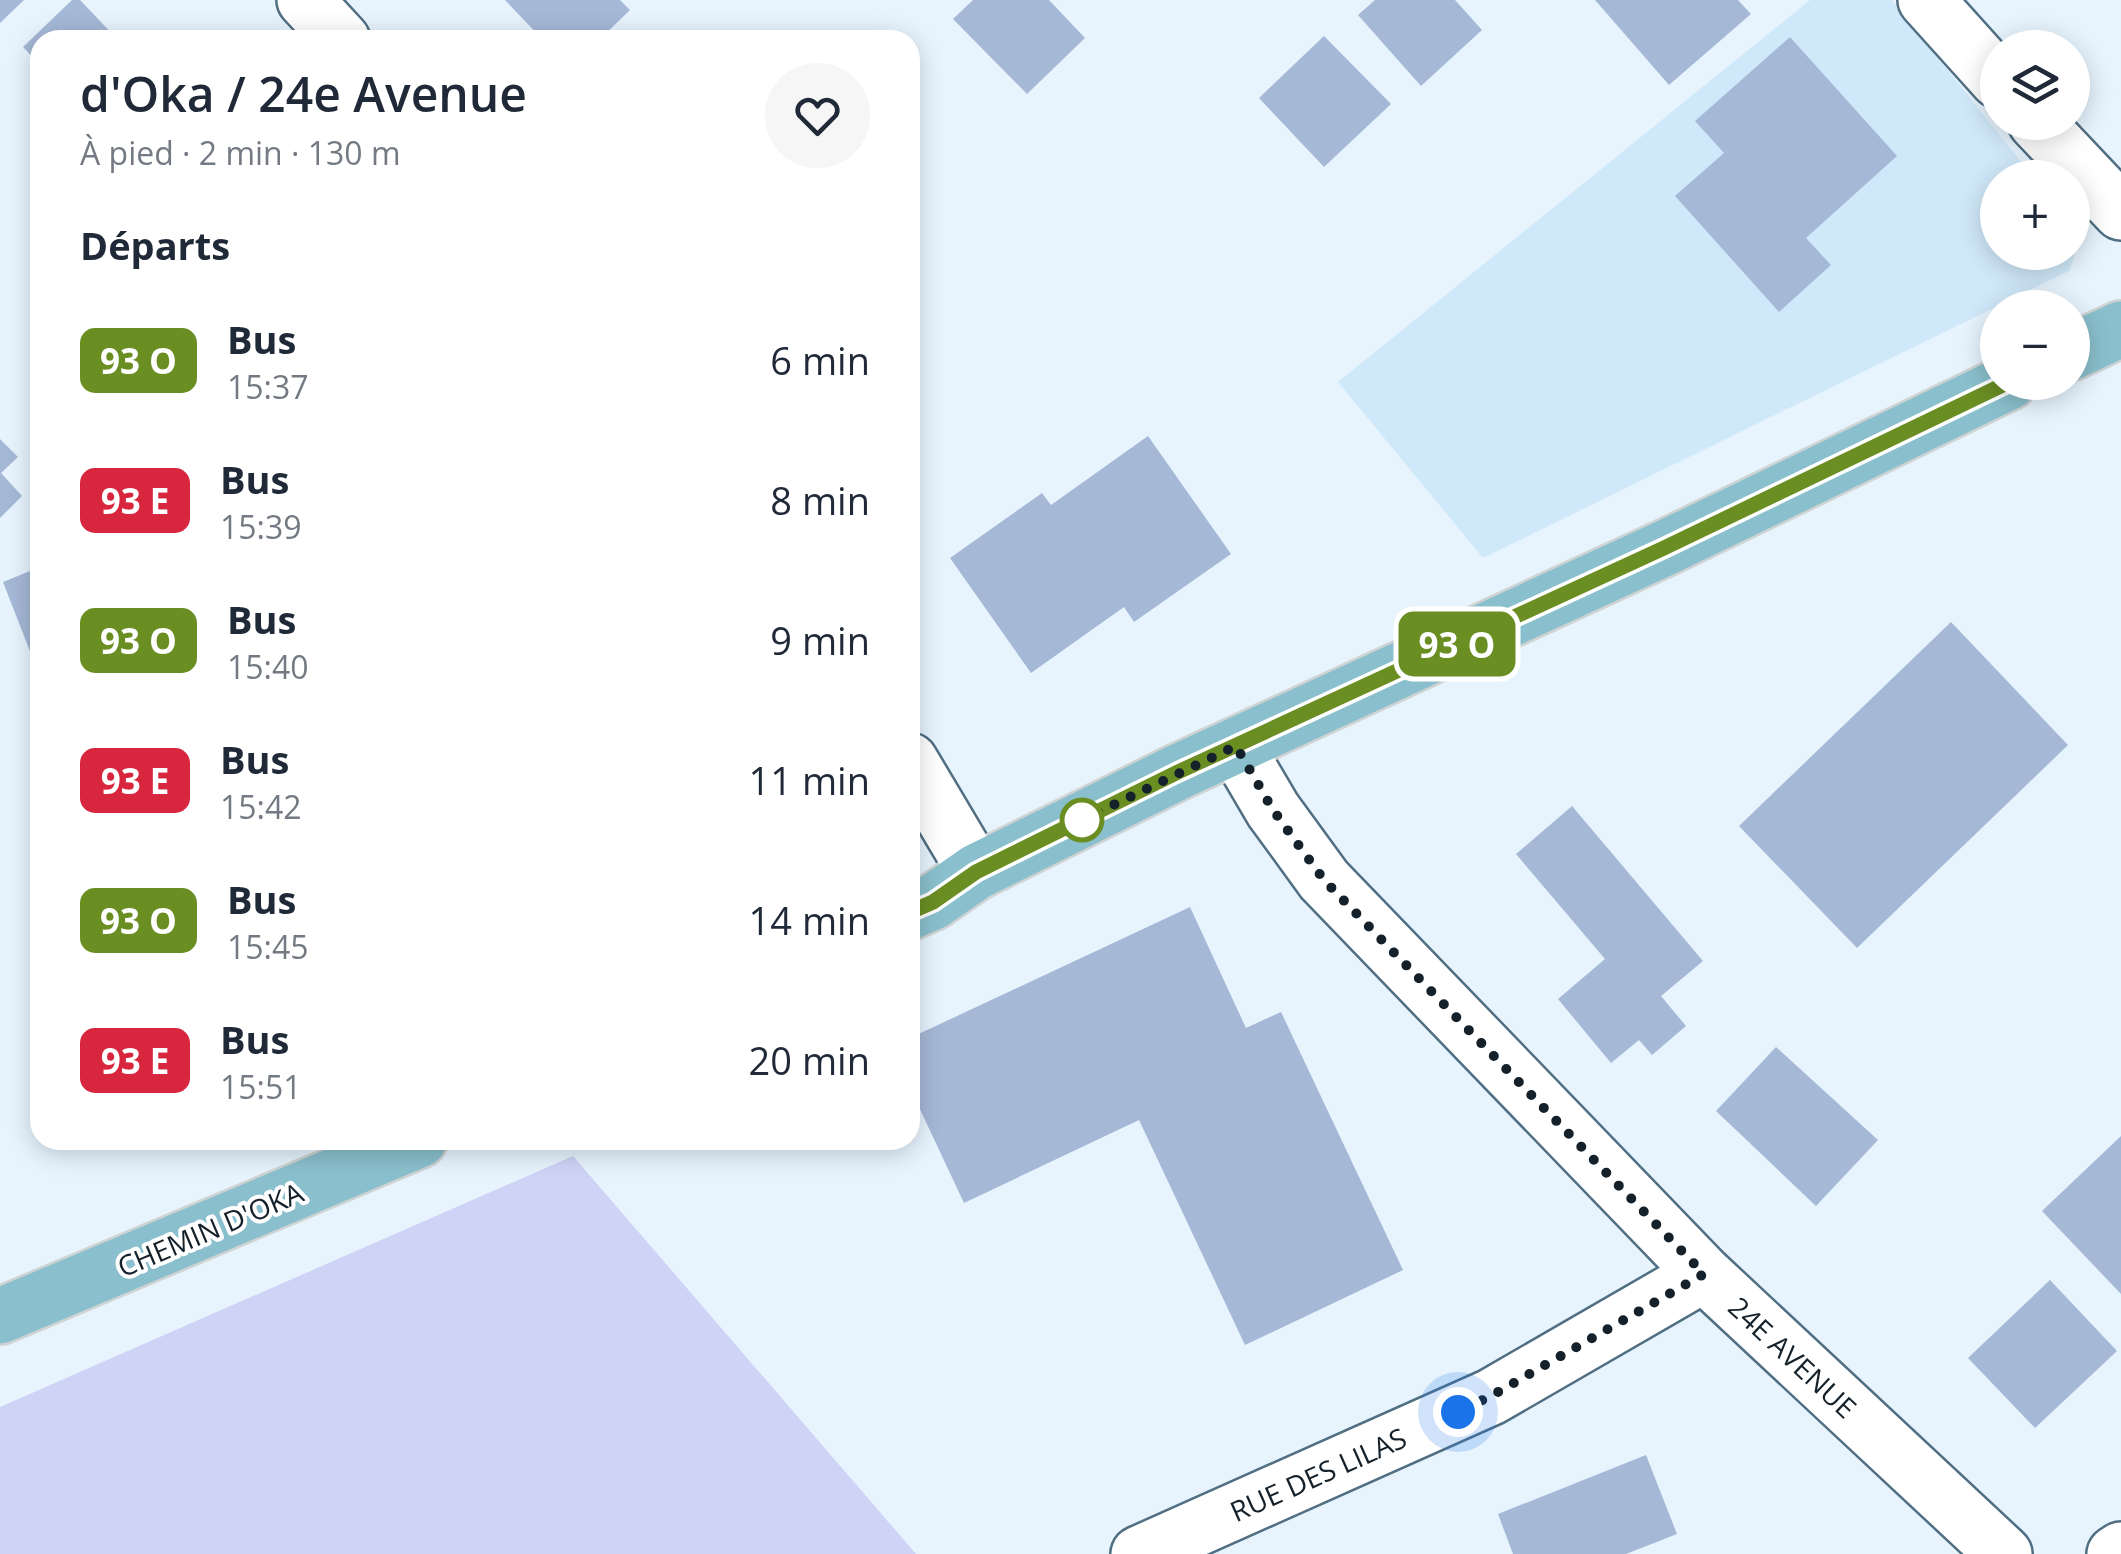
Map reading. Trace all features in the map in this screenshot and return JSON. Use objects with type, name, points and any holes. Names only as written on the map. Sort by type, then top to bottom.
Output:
[{"type":"main road","points":[[2090,343],[2121,328]]},
{"type":"main road","points":[[920,908],[976,872],[1236,746],[1664,548],[1980,396]]},
{"type":"main road","name":"CHEMIN D'OKA","points":[[0,1316],[395,1150]]},
{"type":"street","points":[[305,0],[333,30]]},
{"type":"street","points":[[1926,0],[1980,60]]},
{"type":"street","points":[[2053,140],[2121,212]]},
{"type":"street","name":"24E AVENUE","points":[[1236,746],[1273,810],[1324,880],[1704,1274],[2004,1554]]},
{"type":"street","points":[[920,778],[976,872]]},
{"type":"street","name":"RUE DES LILAS","points":[[1138,1554],[1491,1396],[1704,1274]]},
{"type":"shaded area","points":[[1810,0],[1892,0],[1980,110],[1980,140],[2004,140],[2019,160],[1980,160],[1980,270],[2069,270],[2030,290],[1980,290],[1980,315],[1483,558],[1338,382]]},
{"type":"shaded area","points":[[573,1156],[916,1554],[0,1554],[0,1407]]},
{"type":"building","points":[[0,0],[24,0],[0,23]]},
{"type":"building","points":[[72,0],[80,0],[108,30],[41,30]]},
{"type":"building","points":[[505,0],[620,0],[630,10],[609,30],[534,30]]},
{"type":"building","points":[[973,0],[1049,0],[1085,38],[1027,94],[953,19]]},
{"type":"building","points":[[1375,0],[1455,0],[1482,30],[1421,86],[1358,15]]},
{"type":"building","points":[[1595,0],[1738,0],[1751,14],[1669,85]]},
{"type":"building","points":[[1324,36],[1391,104],[1324,167],[1259,98]]},
{"type":"building","points":[[1790,37],[1897,156],[1806,238],[1831,265],[1779,312],[1675,196],[1724,153],[1695,121]]},
{"type":"building","points":[[1148,436],[1231,554],[1134,622],[1124,607],[1031,673],[950,558],[1042,493],[1051,505]]},
{"type":"building","points":[[0,439],[18,457],[1,473],[22,496],[0,518]]},
{"type":"building","points":[[30,571],[30,651],[3,582]]},
{"type":"building","points":[[1951,622],[2068,745],[1857,948],[1739,826]]},
{"type":"building","points":[[1572,806],[1703,961],[1661,996],[1686,1026],[1652,1055],[1639,1040],[1611,1063],[1558,999],[1605,959],[1516,854]]},
{"type":"building","points":[[1190,907],[1246,1028],[1281,1012],[1403,1270],[1245,1345],[1139,1120],[964,1203],[920,1109],[920,1033]]},
{"type":"building","points":[[1776,1047],[1878,1140],[1816,1206],[1716,1111]]},
{"type":"building","points":[[2121,1136],[2121,1294],[2042,1211]]},
{"type":"building","points":[[2050,1280],[2117,1351],[2035,1428],[1968,1358]]},
{"type":"building","points":[[1646,1455],[1677,1534],[1626,1554],[1513,1554],[1498,1514]]},
{"type":"bus line","points":[[920,908],[976,872],[1178,772],[1664,548],[1980,396]]},
{"type":"route","points":[[1082,820],[1236,746],[1296,846],[1324,880],[1704,1274],[1458,1412]]}]
